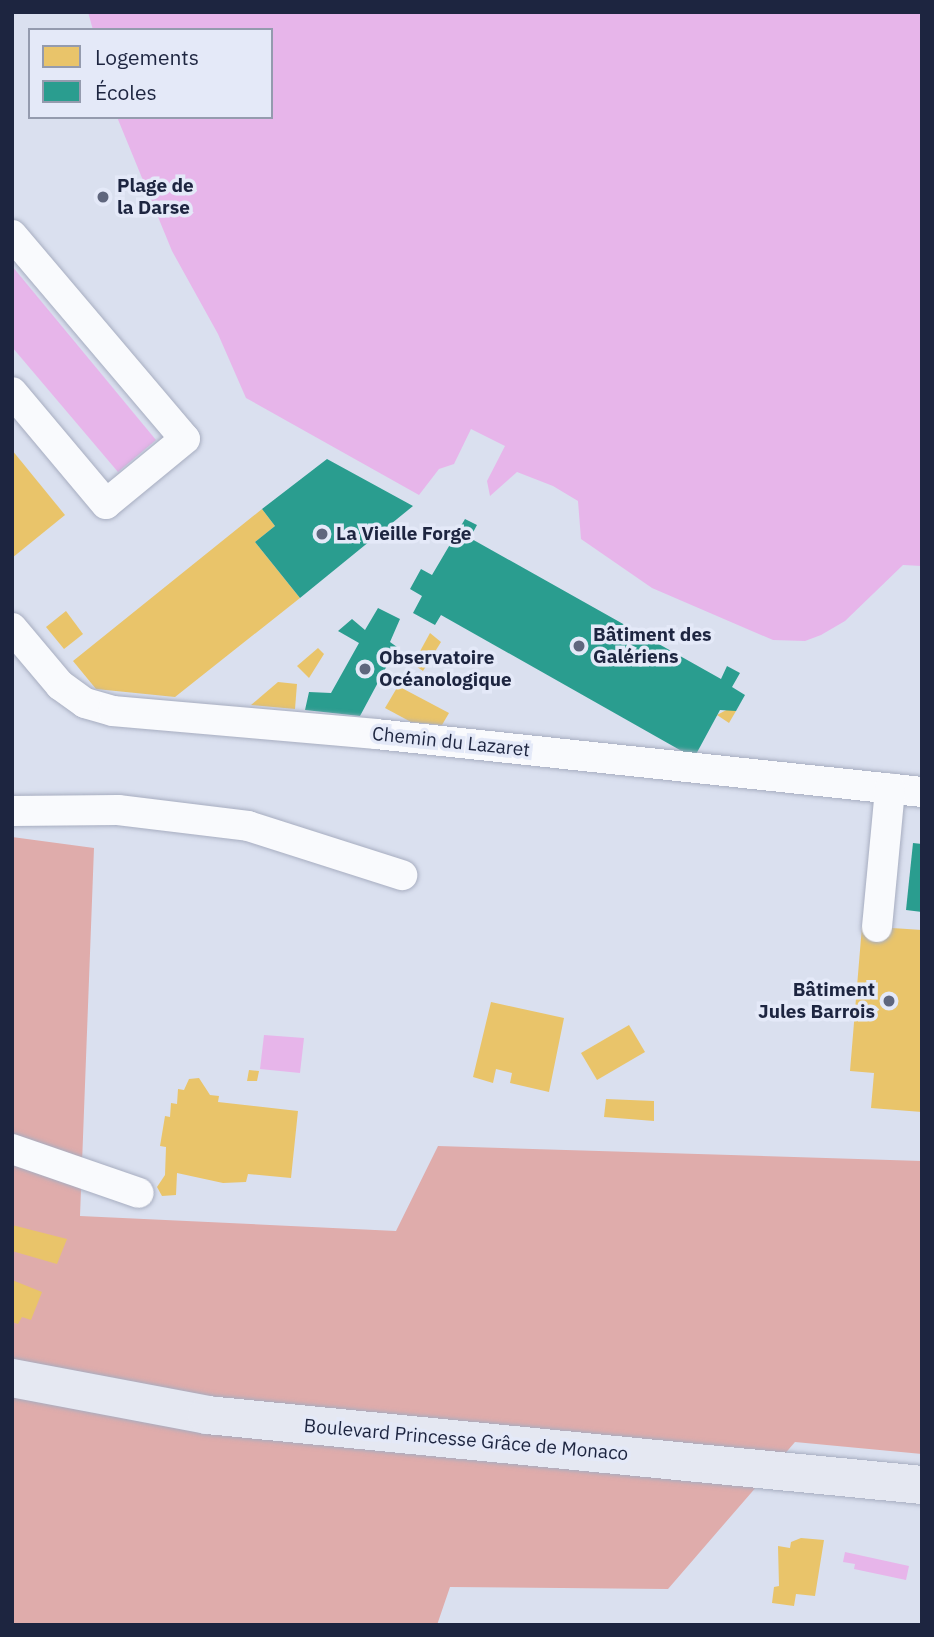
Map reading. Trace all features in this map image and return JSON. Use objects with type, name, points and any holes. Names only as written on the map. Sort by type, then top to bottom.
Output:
[{"type":"main road","name":"Boulevard Princesse Grâce de Monaco","points":[[12,1378],[207,1416],[922,1485]]},
{"type":"street","points":[[12,235],[185,439],[106,504],[12,392]]},
{"type":"street","name":"Chemin du Lazaret","points":[[12,628],[60,685],[85,703],[113,711],[376,734],[922,792]]},
{"type":"street","points":[[877,927],[890,789]]},
{"type":"street","points":[[12,811],[118,810],[248,826],[402,875]]},
{"type":"street","points":[[12,1149],[139,1194]]},
{"type":"shaded area","points":[[88,12],[922,12],[922,566],[903,565],[845,621],[821,635],[805,641],[773,640],[652,588],[581,539],[578,501],[553,486],[517,472],[490,496],[487,481],[505,446],[471,429],[454,464],[439,469],[419,495],[246,398],[218,334],[172,251],[118,119],[273,119],[273,28],[92,28]]},
{"type":"shaded area","points":[[12,266],[156,440],[118,472],[12,347]]},
{"type":"shaded area","points":[[12,837],[94,848],[80,1216],[396,1231],[438,1146],[922,1161],[922,1454],[795,1442],[668,1589],[450,1587],[437,1625],[12,1625]]},
{"type":"shaded area","points":[[264,1035],[304,1038],[300,1073],[260,1069]]},
{"type":"shaded area","points":[[845,1552],[909,1566],[906,1580],[854,1569],[855,1564],[843,1562]]},
{"type":"building: Logements","points":[[12,450],[65,515],[12,558]]},
{"type":"building: Logements","points":[[262,509],[275,526],[255,542],[300,598],[175,697],[96,689],[73,661]]},
{"type":"building: Logements","points":[[66,611],[83,634],[64,649],[46,627]]},
{"type":"building: Logements","points":[[430,633],[441,642],[423,671],[413,664]]},
{"type":"building: Logements","points":[[318,648],[324,654],[309,678],[297,666]]},
{"type":"building: Logements","points":[[278,682],[297,684],[295,709],[251,705]]},
{"type":"building: Logements","points":[[398,686],[449,713],[442,725],[411,722],[385,708]]},
{"type":"building: Logements","points":[[730,708],[736,711],[729,723],[717,715]]},
{"type":"building: Logements","name":"Bâtiment Jules Barrois","points":[[862,926],[922,930],[922,1112],[871,1108],[874,1073],[850,1071]]},
{"type":"building: Logements","points":[[491,1002],[564,1018],[549,1092],[510,1083],[512,1073],[496,1069],[493,1083],[473,1077]]},
{"type":"building: Logements","points":[[629,1025],[645,1052],[597,1080],[581,1053]]},
{"type":"building: Logements","points":[[249,1070],[259,1071],[257,1081],[247,1081]]},
{"type":"building: Logements","points":[[199,1078],[210,1095],[219,1096],[218,1102],[298,1111],[291,1178],[248,1174],[246,1182],[223,1183],[177,1173],[176,1195],[162,1196],[157,1187],[165,1175],[166,1147],[160,1146],[165,1116],[170,1117],[171,1103],[177,1104],[178,1089],[184,1090],[189,1079]]},
{"type":"building: Logements","points":[[606,1099],[654,1101],[654,1121],[604,1117]]},
{"type":"building: Logements","points":[[12,1225],[67,1239],[57,1264],[12,1251]]},
{"type":"building: Logements","points":[[12,1280],[42,1292],[31,1320],[22,1317],[18,1324],[12,1322]]},
{"type":"building: Logements","points":[[801,1538],[824,1540],[815,1596],[796,1594],[794,1606],[772,1603],[774,1587],[779,1586],[778,1546],[790,1548],[791,1542]]},
{"type":"building: Écoles","name":"La Vieille Forge","points":[[327,459],[413,506],[300,598],[255,542],[275,526],[262,509]]},
{"type":"building: Écoles","name":"Bâtiment des Galériens","points":[[465,519],[477,525],[470,538],[721,679],[727,666],[740,673],[732,687],[745,695],[736,711],[720,710],[694,758],[441,615],[435,625],[413,613],[422,596],[410,589],[421,569],[432,575]]},
{"type":"building: Écoles","name":"Observatoire Océanologique","points":[[378,608],[400,619],[390,642],[397,647],[360,716],[305,710],[309,692],[331,693],[359,643],[338,631],[352,619],[365,630]]},
{"type":"building: Écoles","points":[[913,843],[922,844],[922,912],[906,910]]},
{"type":"place","name":"Plage de la Darse","points":[[103,197]]},
{"type":"place","name":"La Vieille Forge","points":[[322,534]]},
{"type":"place","name":"Bâtiment des Galériens","points":[[579,646]]},
{"type":"place","name":"Observatoire Océanologique","points":[[365,669]]},
{"type":"place","name":"Bâtiment Jules Barrois","points":[[889,1001]]}]
